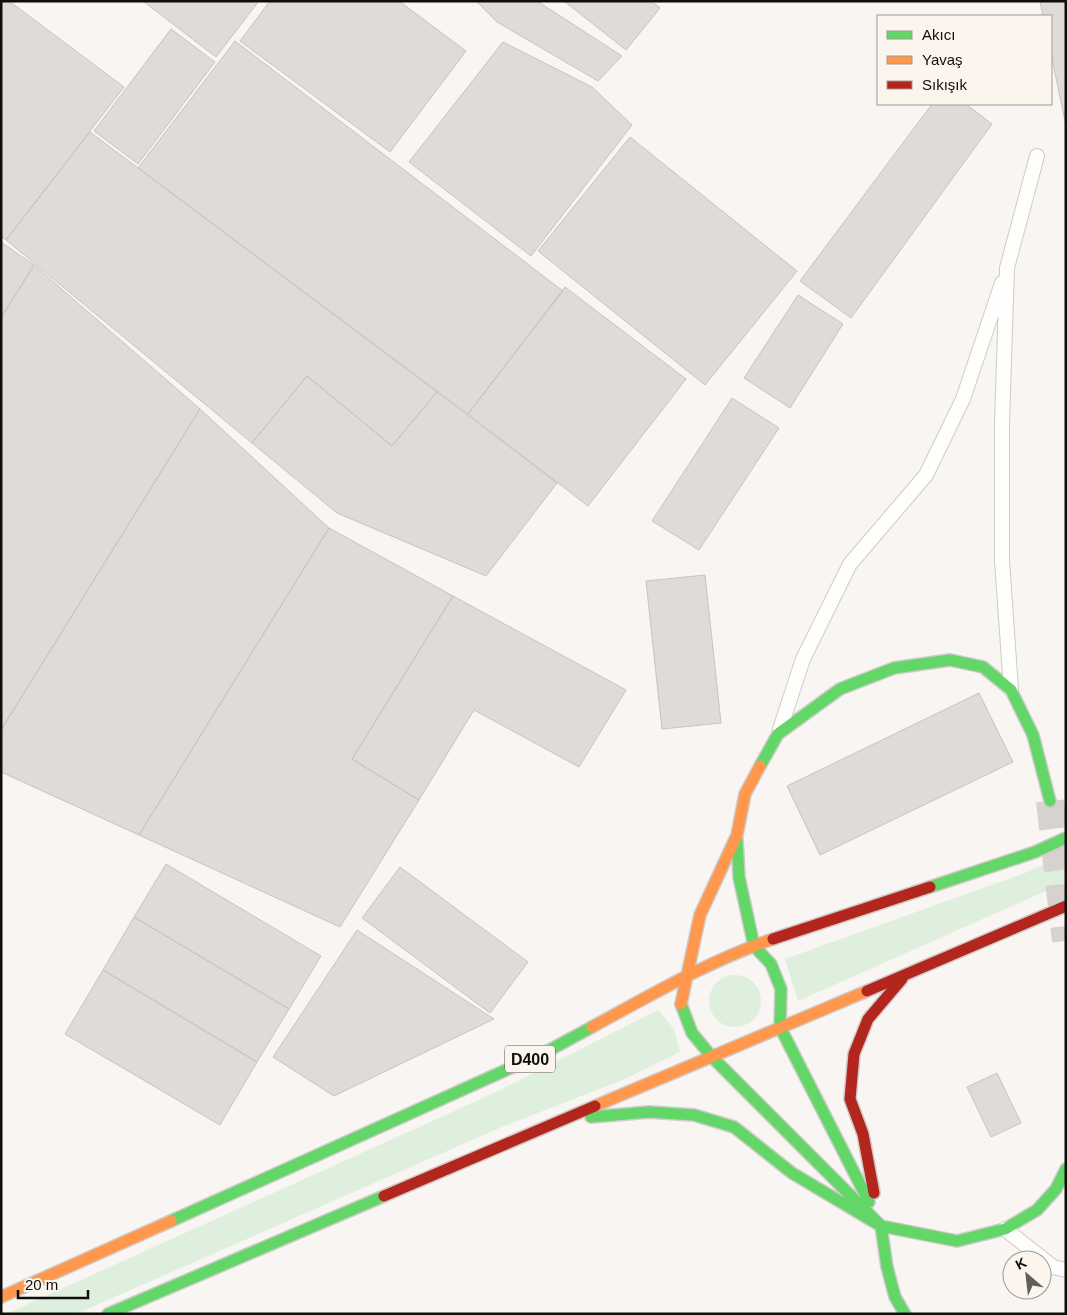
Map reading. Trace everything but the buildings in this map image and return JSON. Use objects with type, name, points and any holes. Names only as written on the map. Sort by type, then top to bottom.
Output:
[{"type":"main road","points":[[881,1226],[712,1057],[692,1033],[681,1004],[700,915],[736,835],[745,794],[778,734],[840,689],[894,668],[950,660],[983,667],[1011,690],[1032,735],[1050,801]]},
{"type":"main road","points":[[736,835],[739,878],[754,946],[770,964],[781,989],[780,1028],[881,1226]]},
{"type":"main road","name":"D400","points":[[1,1297],[546,1052],[688,975],[754,946],[1026,855],[1066,838]]},
{"type":"main road","points":[[108,1314],[1066,906]]},
{"type":"main road","points":[[905,1314],[895,1297],[887,1267],[881,1226],[862,1134],[850,1099],[854,1054],[868,1019],[906,975]]},
{"type":"main road","points":[[569,1119],[649,1112],[694,1115],[734,1127],[792,1174],[881,1226],[957,1241],[1005,1229],[1037,1210],[1056,1189],[1066,1169]]},
{"type":"lane","points":[[778,734],[804,659],[850,564],[926,475],[962,399],[1007,268],[1037,156]]},
{"type":"lane","points":[[1007,268],[1002,424],[1002,561],[1011,690]]},
{"type":"lane","points":[[1005,1229],[1053,1266],[1066,1270]]},
{"type":"green space","points":[[1066,854],[1066,882],[798,1001],[785,959],[1025,873]]},
{"type":"green space","points":[[730,975],[740,975],[754,982],[761,996],[761,1006],[754,1020],[740,1027],[730,1027],[720,1023],[713,1016],[709,1006],[709,996],[713,986],[720,979]]},
{"type":"green space","points":[[658,1010],[674,1029],[680,1052],[625,1079],[504,1126],[76,1314],[6,1314],[492,1094]]},
{"type":"tunnel","points":[[1050,801],[1066,941]]},
{"type":"traffic: fast","points":[[760,766],[778,734],[840,689],[894,668],[950,660],[983,667],[1011,690],[1033,735],[1050,801]]},
{"type":"traffic: fast","points":[[930,887],[1035,852],[1066,838]]},
{"type":"traffic: fast","points":[[737,840],[739,877],[754,946],[771,964],[781,989],[780,1027],[869,1202]]},
{"type":"traffic: fast","points":[[681,1004],[692,1033],[712,1057],[881,1226]]},
{"type":"traffic: fast","points":[[171,1221],[546,1052],[592,1027]]},
{"type":"traffic: fast","points":[[591,1117],[649,1112],[694,1115],[734,1127],[792,1173],[881,1226],[957,1241],[1005,1229],[1037,1210],[1056,1189],[1066,1169]]},
{"type":"traffic: fast","points":[[108,1314],[384,1196]]},
{"type":"traffic: fast","points":[[881,1226],[887,1267],[895,1297],[905,1314]]},
{"type":"traffic: slow","points":[[681,1004],[700,915],[737,835],[745,794],[760,766]]},
{"type":"traffic: slow","points":[[592,1027],[703,968],[773,939]]},
{"type":"traffic: slow","points":[[595,1106],[867,991]]},
{"type":"traffic: slow","points":[[1,1297],[171,1221]]},
{"type":"traffic: jam","points":[[773,939],[930,887]]},
{"type":"traffic: jam","points":[[867,991],[1066,906]]},
{"type":"traffic: jam","points":[[874,1193],[863,1134],[850,1099],[854,1054],[868,1019],[902,979]]},
{"type":"traffic: jam","points":[[384,1196],[595,1106]]}]
